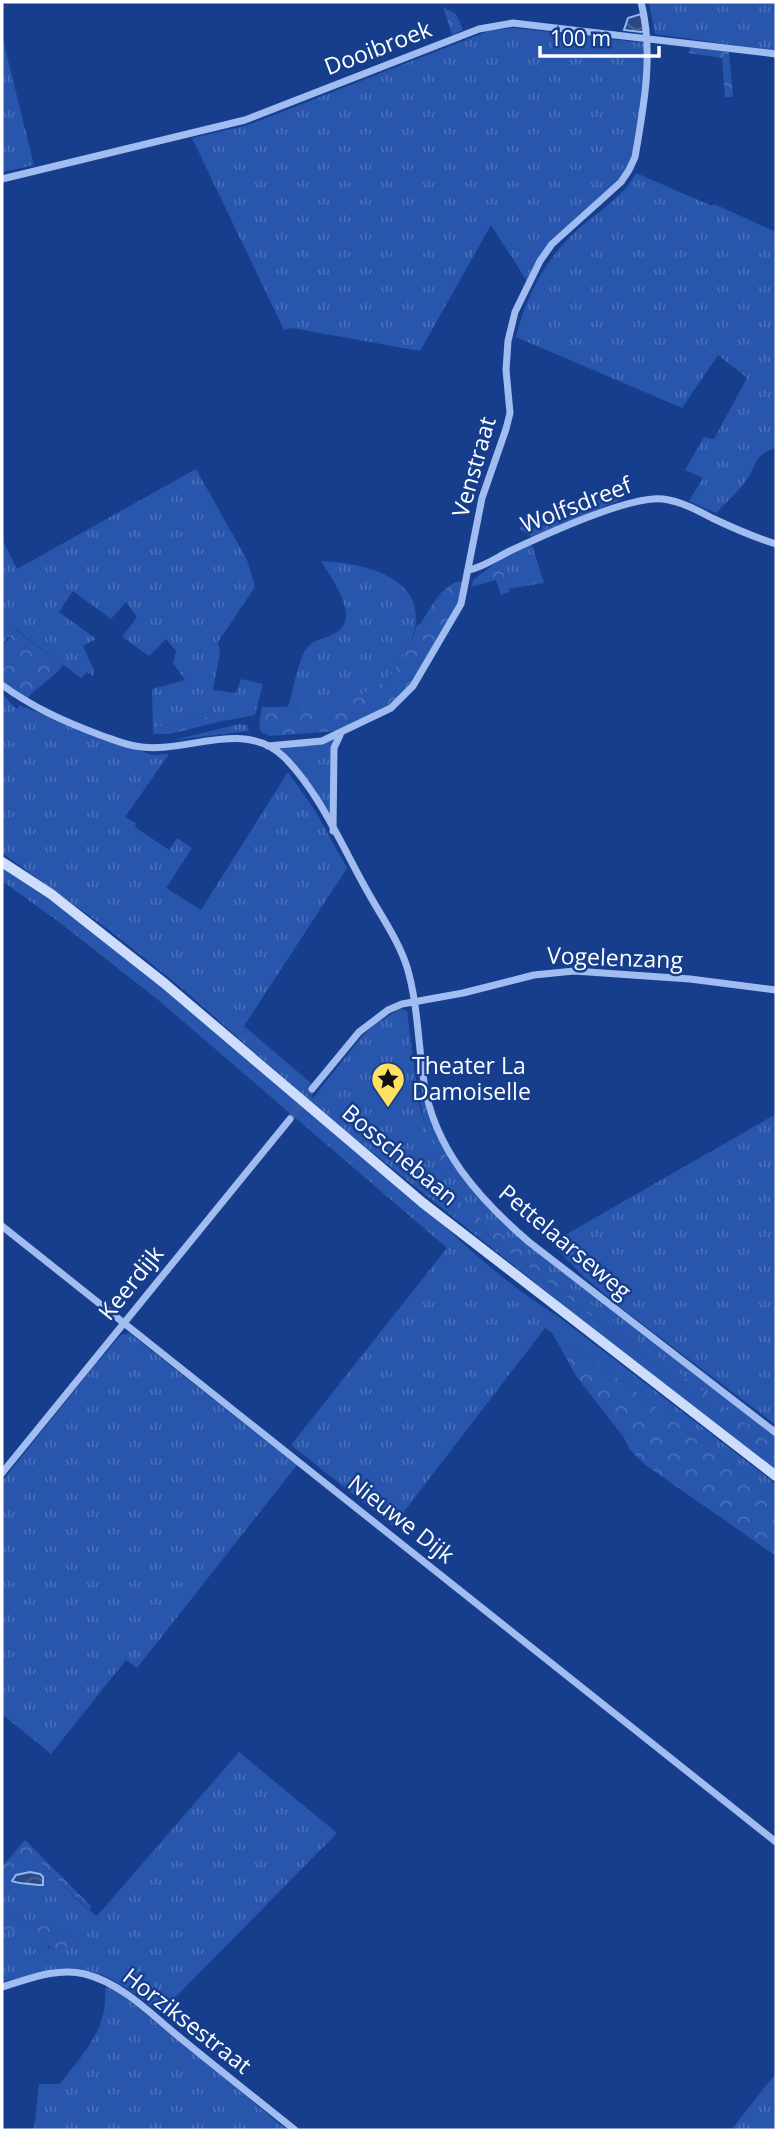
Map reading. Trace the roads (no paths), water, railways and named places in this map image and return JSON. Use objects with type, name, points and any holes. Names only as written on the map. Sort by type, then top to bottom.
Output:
[{"type":"main road","name":"Bosschebaan","points":[[2,862],[51,894],[164,983],[423,1203],[776,1476]]},
{"type":"street","name":"Venstraat","points":[[267,746],[322,741],[391,708],[413,686],[461,604],[482,498],[510,413],[507,351],[515,312],[540,261],[552,244],[611,193],[629,170],[640,128],[648,62],[648,39],[642,2]]},
{"type":"street","name":"Dooibroek","points":[[2,179],[245,120],[497,24],[513,23],[776,54]]},
{"type":"street","name":"Wolfsdreef","points":[[469,570],[486,565],[526,543],[627,503],[649,498],[666,499],[685,505],[776,544]]},
{"type":"street","points":[[2,685],[27,704],[53,717],[137,747],[169,747],[239,739],[260,742],[267,746]]},
{"type":"street","points":[[333,831],[334,748],[340,734]]},
{"type":"street","name":"Pettelaarseweg","points":[[267,746],[280,754],[295,770],[333,831],[407,965],[429,1107],[450,1154],[464,1176],[482,1199],[529,1242],[776,1433]]},
{"type":"street","name":"Vogelenzang","points":[[414,1002],[534,975],[574,971],[691,979],[776,990]]},
{"type":"street","points":[[312,1089],[359,1032],[373,1020],[388,1010],[414,1002]]},
{"type":"street","name":"Keerdijk","points":[[2,1473],[290,1119]]},
{"type":"street","name":"Nieuwe Dijk","points":[[2,1226],[776,1842]]},
{"type":"street","name":"Horziksestraat","points":[[2,1987],[48,1973],[85,1974],[103,1980],[295,2130]]},
{"type":"water","points":[[641,14],[644,31],[624,30],[628,18]]},
{"type":"water","points":[[30,1872],[43,1877],[43,1885],[12,1881],[16,1875]]},
{"type":"tunnel","points":[[290,1119],[312,1089]]},
{"type":"place","name":"Theater La Damoiselle","points":[[388,1109]]}]
